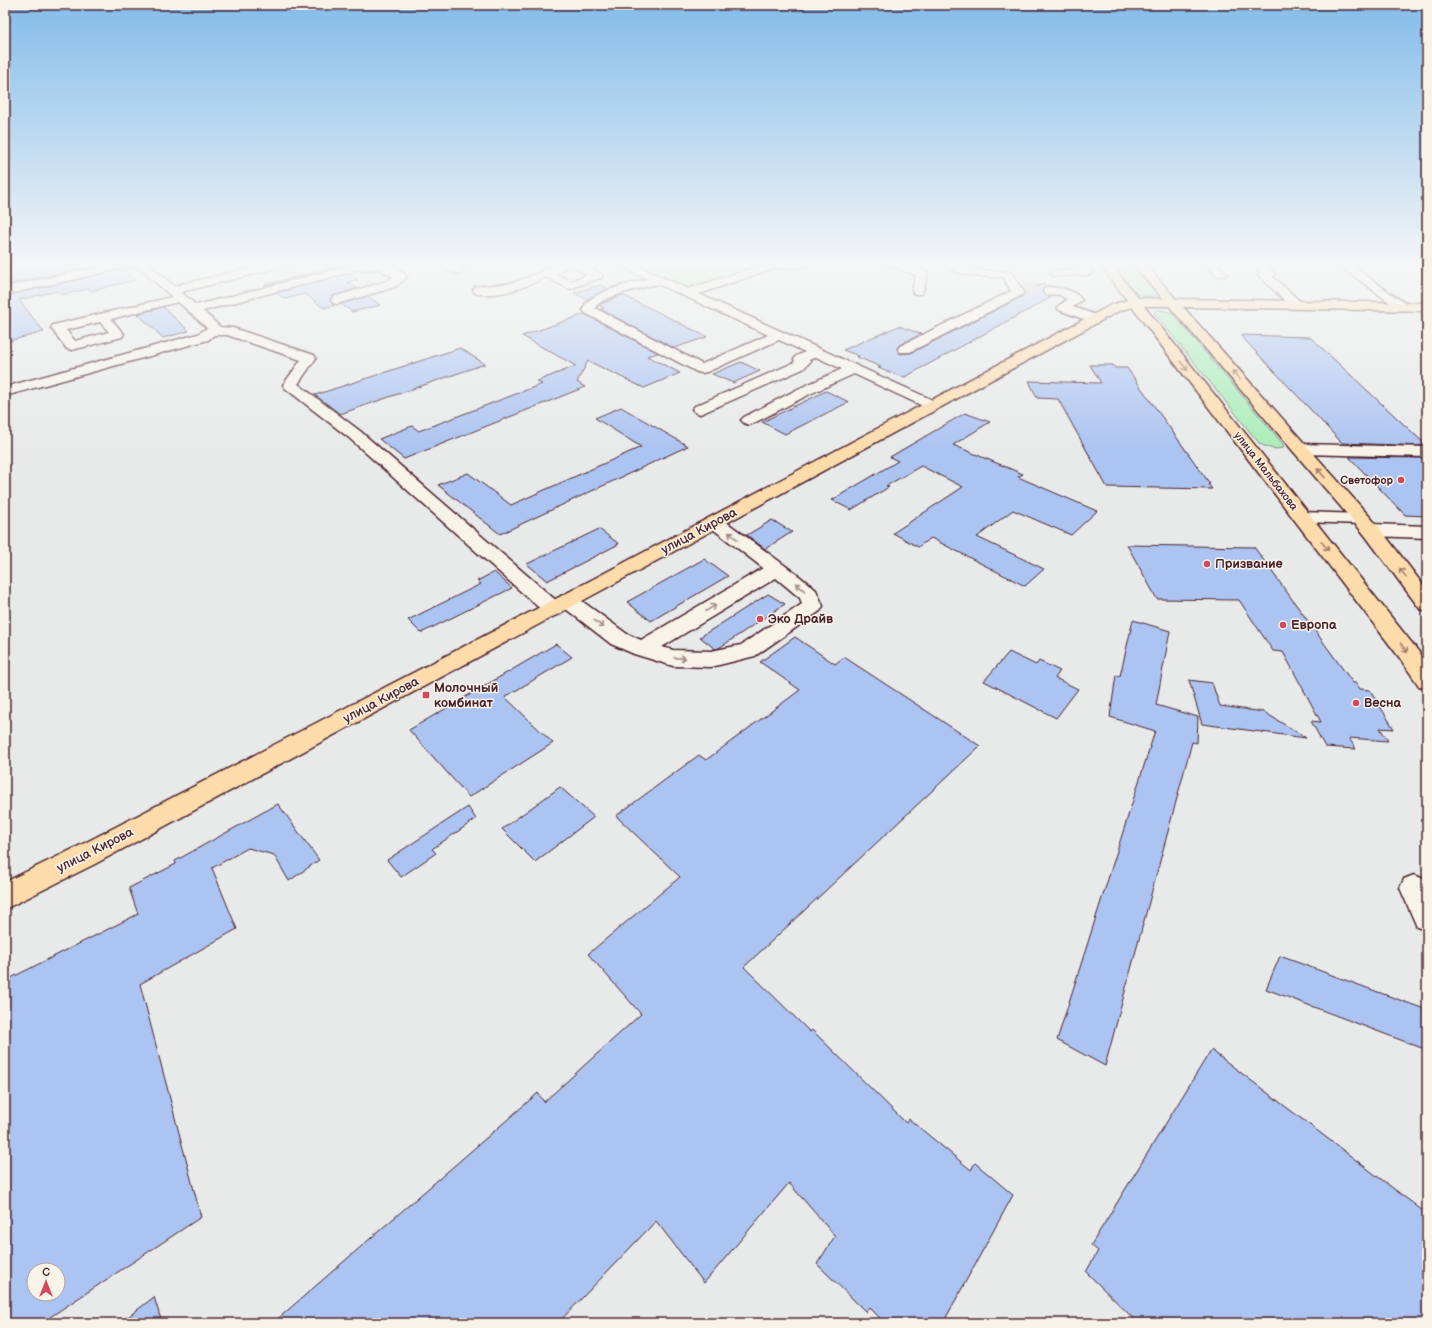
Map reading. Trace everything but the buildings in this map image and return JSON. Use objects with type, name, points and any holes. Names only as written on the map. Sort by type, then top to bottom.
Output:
[{"type":"main road","name":"улица Кирова","points":[[5,896],[561,605],[1083,325]]},
{"type":"main road","name":"улица Мальбахова","points":[[1152,325],[1407,652],[1427,680]]},
{"type":"main road","points":[[1191,325],[1366,525],[1427,604]]},
{"type":"street","points":[[212,325],[214,329],[212,331]]},
{"type":"street","points":[[618,325],[702,369],[779,335]]},
{"type":"street","points":[[757,325],[932,405]]},
{"type":"street","points":[[905,349],[953,325]]},
{"type":"street","points":[[5,392],[203,337],[212,331],[228,331],[309,358],[290,385],[354,434],[561,605],[619,639],[642,650],[673,658],[711,659],[747,651],[813,606],[810,595],[715,522]]},
{"type":"street","points":[[700,409],[798,366],[803,362],[801,359],[816,352]]},
{"type":"street","points":[[749,420],[805,390],[854,369]]},
{"type":"street","points":[[1300,449],[1427,452]]},
{"type":"street","points":[[1302,517],[1427,532]]},
{"type":"street","points":[[642,650],[776,569]]},
{"type":"street","points":[[1414,888],[1427,918]]},
{"type":"green space","points":[[1164,325],[1182,325],[1284,445],[1283,448],[1277,449],[1260,444]]},
{"type":"place","name":"Светофор","points":[[1401,480]]},
{"type":"place","name":"Призвание","points":[[1207,564]]},
{"type":"place","name":"Эко Драйв","points":[[760,619]]},
{"type":"place","name":"Европа","points":[[1283,625]]},
{"type":"place","name":"Молочный комбинат","points":[[426,695]]},
{"type":"place","name":"Весна","points":[[1356,703]]}]
